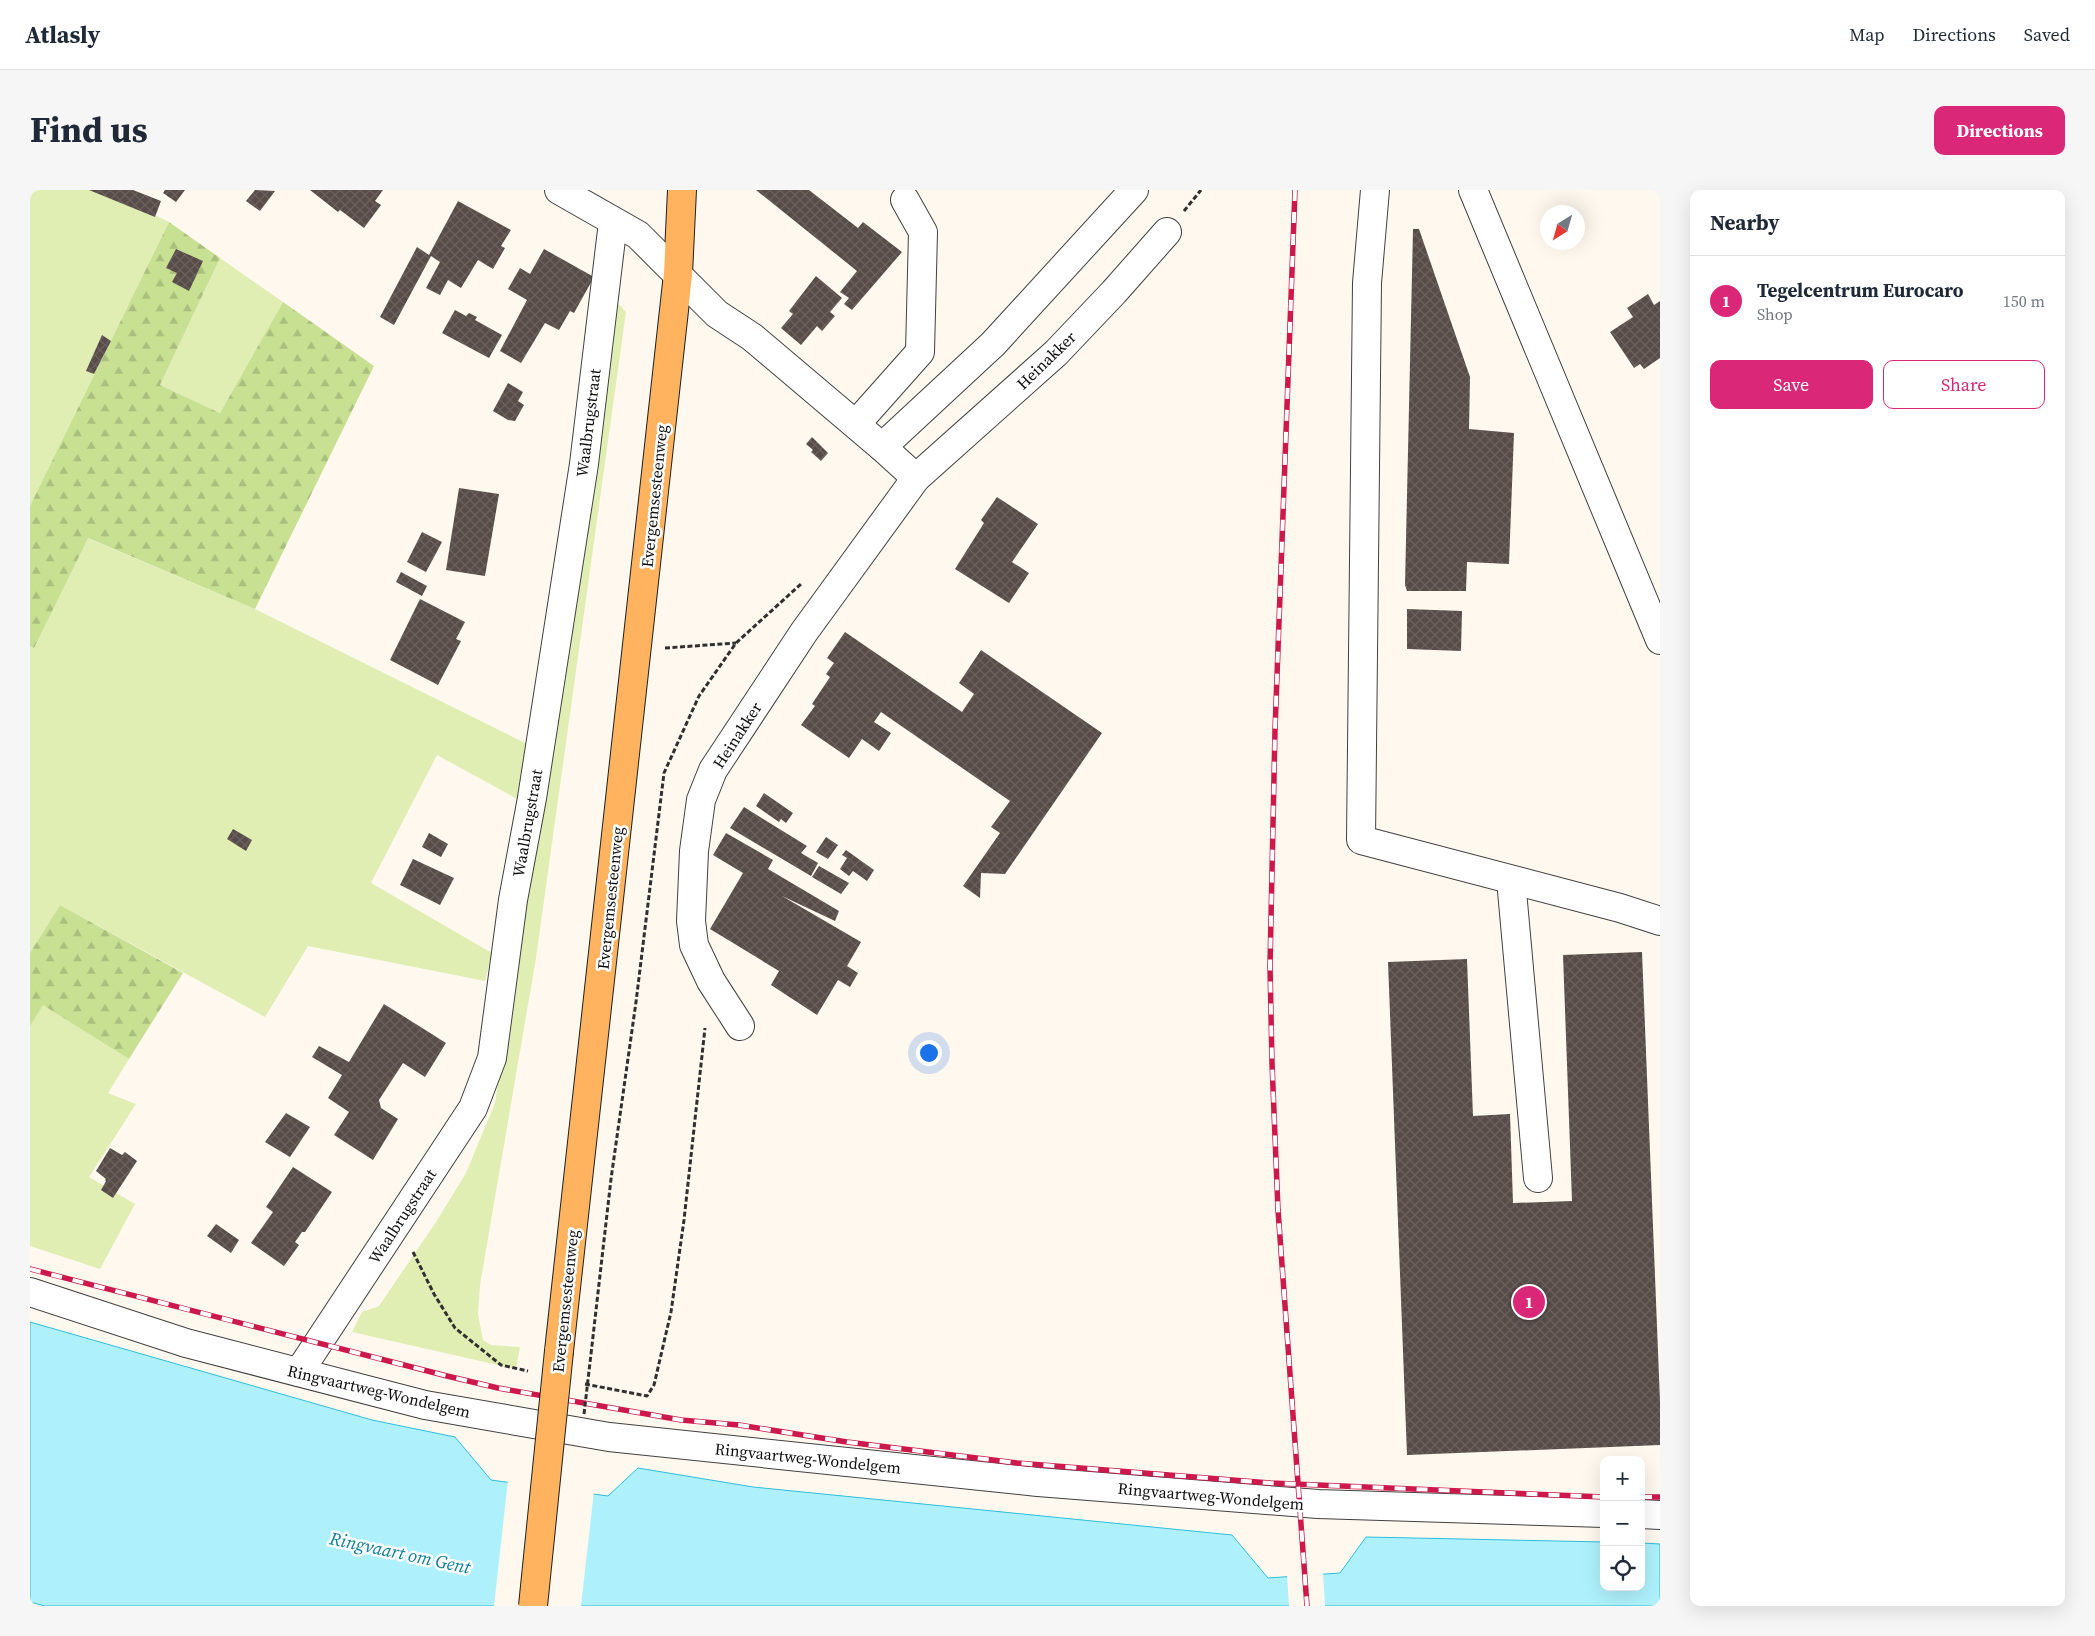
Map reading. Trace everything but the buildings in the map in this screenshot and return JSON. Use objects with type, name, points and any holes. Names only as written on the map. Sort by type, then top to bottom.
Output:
[{"type":"main road","name":"Evergemsesteenweg","points":[[533,1606],[559,1351],[678,274],[682,190]]},
{"type":"street","points":[[559,190],[638,235],[717,314],[752,337],[882,446],[916,478]]},
{"type":"street","points":[[882,446],[993,344],[1134,190]]},
{"type":"street","points":[[1374,190],[1367,283],[1361,840],[1620,908],[1660,921]]},
{"type":"street","points":[[1473,190],[1660,640]]},
{"type":"street","points":[[856,424],[920,352],[923,232],[905,200]]},
{"type":"street","name":"Waalbrugstraat","points":[[299,1372],[473,1108],[492,1058],[514,900],[532,798],[584,464],[613,222]]},
{"type":"street","name":"Heinakker","points":[[740,1026],[711,981],[694,945],[691,921],[694,851],[700,809],[713,770],[804,632],[916,478],[1056,353],[1114,292],[1167,232]]},
{"type":"street","points":[[1511,880],[1538,1178]]},
{"type":"street","name":"Ringvaartweg-Wondelgem","points":[[30,1292],[186,1343],[425,1405],[628,1439],[1038,1482],[1318,1504],[1600,1513]]},
{"type":"street","points":[[1645,1514],[1660,1515]]},
{"type":"path","points":[[637,650],[736,643]]},
{"type":"path","points":[[584,1384],[647,1396],[654,1385],[671,1312],[684,1220],[711,981]]},
{"type":"path","points":[[399,1221],[434,1294],[455,1328],[501,1365],[529,1372]]},
{"type":"green space","points":[[30,190],[103,190],[169,222],[30,506]]},
{"type":"green space","points":[[169,222],[220,258],[160,385],[220,413],[283,302],[374,366],[255,609],[88,538],[34,648],[30,646],[30,506]]},
{"type":"green space","points":[[220,258],[283,302],[220,413],[160,385]]},
{"type":"green space","points":[[619,304],[626,312],[536,958],[480,1285],[478,1314],[483,1340],[491,1345],[520,1347],[516,1369],[352,1332],[362,1312],[379,1306],[436,1222],[466,1173],[495,1103],[615,310]]},
{"type":"green space","points":[[87,538],[255,609],[529,745],[519,800],[437,755],[371,883],[492,953],[485,981],[308,946],[265,1017],[60,905],[30,953],[30,646],[34,648]]},
{"type":"green space","points":[[60,905],[183,973],[129,1059],[43,1005],[30,1026],[30,953]]},
{"type":"green space","points":[[43,1004],[129,1059],[108,1093],[136,1104],[89,1177],[135,1204],[100,1269],[30,1246],[30,1026]]},
{"type":"water","name":"Ringvaart om Gent","points":[[30,1322],[372,1420],[455,1437],[491,1480],[608,1496],[638,1468],[753,1487],[1232,1535],[1268,1578],[1340,1573],[1366,1537],[1600,1542],[1600,1591],[1645,1591],[1645,1543],[1660,1544],[1660,1606],[45,1606],[30,1602]]},
{"type":"pier","points":[[508,1480],[594,1491],[581,1606],[494,1606]]},
{"type":"pier","points":[[1323,1572],[1325,1606],[1289,1606],[1287,1574]]},
{"type":"railway","points":[[1295,190],[1275,730],[1270,966],[1278,1210],[1307,1606]]},
{"type":"railway","points":[[30,1269],[498,1388],[681,1420],[739,1425],[847,1442],[1017,1463],[1270,1483],[1600,1497]]},
{"type":"railway","points":[[1645,1497],[1660,1497]]},
{"type":"place","name":"Tegelcentrum Eurocaro","points":[[1529,1302]]}]
